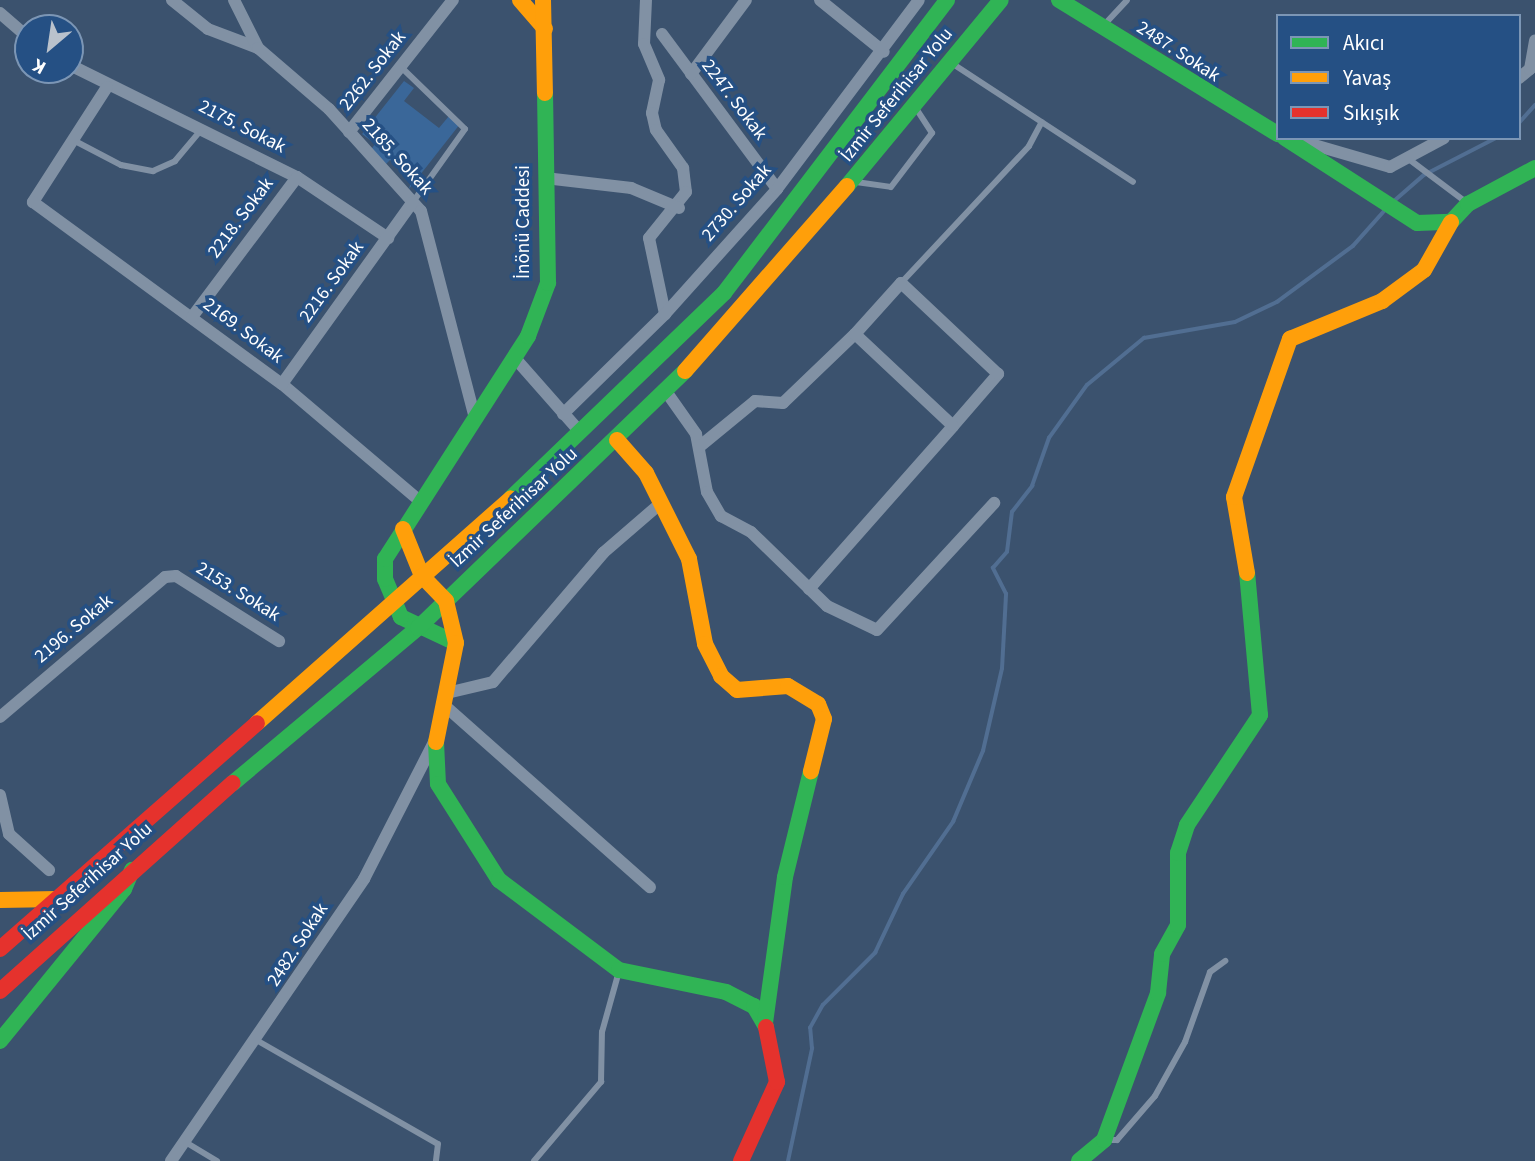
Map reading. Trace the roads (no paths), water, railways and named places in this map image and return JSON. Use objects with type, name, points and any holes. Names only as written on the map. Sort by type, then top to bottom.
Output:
[{"type":"street","points":[[172,0],[208,29],[258,48]]},
{"type":"street","name":"2185. Sokak","points":[[234,0],[258,48],[349,132],[413,202],[459,345],[475,419]]},
{"type":"street","name":"2262. Sokak","points":[[349,132],[453,0]]},
{"type":"street","points":[[520,0],[545,29]]},
{"type":"street","name":"İnönü Caddesi","points":[[391,601],[385,559],[514,357],[548,283],[543,0]]},
{"type":"street","points":[[646,0],[644,44],[659,80],[652,113],[656,130],[683,168],[686,192],[679,208],[649,238],[665,314]]},
{"type":"street","points":[[691,75],[746,0]]},
{"type":"street","points":[[820,0],[884,52]]},
{"type":"street","name":"2730. Sokak","points":[[562,414],[665,314],[776,189],[884,52],[919,0]]},
{"type":"street","name":"İzmir Seferihisar Yolu","points":[[0,949],[580,433],[724,293],[947,0]]},
{"type":"street","name":"İzmir Seferihisar Yolu","points":[[0,991],[135,864],[418,628],[617,440],[854,182],[1001,0]]},
{"type":"street","name":"2487. Sokak","points":[[1059,0],[1276,133]]},
{"type":"street","points":[[0,13],[14,25]]},
{"type":"street","name":"2247. Sokak","points":[[662,34],[776,189]]},
{"type":"street","points":[[1521,76],[1530,69],[1535,40]]},
{"type":"street","name":"2175. Sokak","points":[[84,73],[107,87],[202,128],[297,177],[388,238]]},
{"type":"street","points":[[75,141],[107,87]]},
{"type":"street","points":[[1288,140],[1406,219],[1451,222]]},
{"type":"street","points":[[1297,140],[1390,167],[1410,160],[1441,140]]},
{"type":"street","name":"2169. Sokak","points":[[75,141],[33,202],[282,384],[421,502]]},
{"type":"street","points":[[1079,1161],[1104,1140],[1158,993],[1162,954],[1178,925],[1178,853],[1187,825],[1260,715],[1243,523],[1234,497],[1279,359],[1290,339],[1382,301],[1424,271],[1451,222],[1468,204],[1535,168]]},
{"type":"street","name":"2218. Sokak","points":[[192,317],[297,177]]},
{"type":"street","points":[[545,178],[631,188],[679,208]]},
{"type":"street","name":"2216. Sokak","points":[[282,384],[413,202]]},
{"type":"street","points":[[699,447],[755,401],[783,403],[855,334],[901,283],[998,374],[809,589]]},
{"type":"street","points":[[855,334],[953,426]]},
{"type":"street","points":[[514,357],[580,433]]},
{"type":"street","points":[[665,390],[699,447],[707,492],[721,516],[751,532],[827,606],[877,630],[994,503]]},
{"type":"street","points":[[617,440],[646,473],[689,559],[705,644],[721,676],[737,690],[788,686],[818,704],[824,719],[785,877],[765,1023],[777,1082],[741,1161]]},
{"type":"street","points":[[446,699],[493,682],[603,553],[661,503]]},
{"type":"street","points":[[403,529],[422,576],[446,601],[456,643],[436,737],[438,784],[499,880],[561,933],[619,970],[726,992],[754,1006],[765,1023]]},
{"type":"street","name":"2153. Sokak","points":[[176,576],[279,641]]},
{"type":"street","name":"2196. Sokak","points":[[0,717],[165,577],[176,576]]},
{"type":"street","points":[[391,601],[418,628],[456,643]]},
{"type":"street","points":[[446,699],[650,887]]},
{"type":"street","name":"2482. Sokak","points":[[172,1161],[258,1041],[364,879],[436,737]]},
{"type":"street","points":[[0,795],[9,834],[49,870]]},
{"type":"street","points":[[0,1041],[124,890],[135,864]]},
{"type":"street","points":[[0,900],[57,899]]},
{"type":"lane","points":[[1102,28],[1127,0]]},
{"type":"lane","points":[[951,63],[1133,182]]},
{"type":"lane","points":[[401,67],[465,129],[413,202]]},
{"type":"lane","points":[[854,182],[891,187],[932,133],[915,108]]},
{"type":"lane","points":[[901,283],[1030,146],[1042,122]]},
{"type":"lane","points":[[75,141],[121,165],[153,171],[175,161],[202,128]]},
{"type":"lane","points":[[1410,160],[1424,167],[1440,185],[1468,204]]},
{"type":"lane","points":[[1104,1140],[1117,1139],[1155,1096],[1185,1042],[1208,976],[1225,961]]},
{"type":"lane","points":[[534,1161],[601,1082],[602,1032],[619,970]]},
{"type":"lane","points":[[258,1041],[439,1144],[436,1161]]},
{"type":"lane","points":[[187,1143],[217,1161]]},
{"type":"waterway","points":[[1521,121],[1535,105]]},
{"type":"waterway","points":[[1394,201],[1424,175],[1492,140]]},
{"type":"waterway","points":[[788,1161],[812,1049],[810,1028],[823,1005],[875,953],[903,894],[953,822],[983,751],[1002,669],[1006,594],[993,568],[1007,552],[1012,512],[1032,486],[1049,438],[1087,385],[1144,338],[1235,322],[1277,302],[1353,246],[1386,209]]}]
